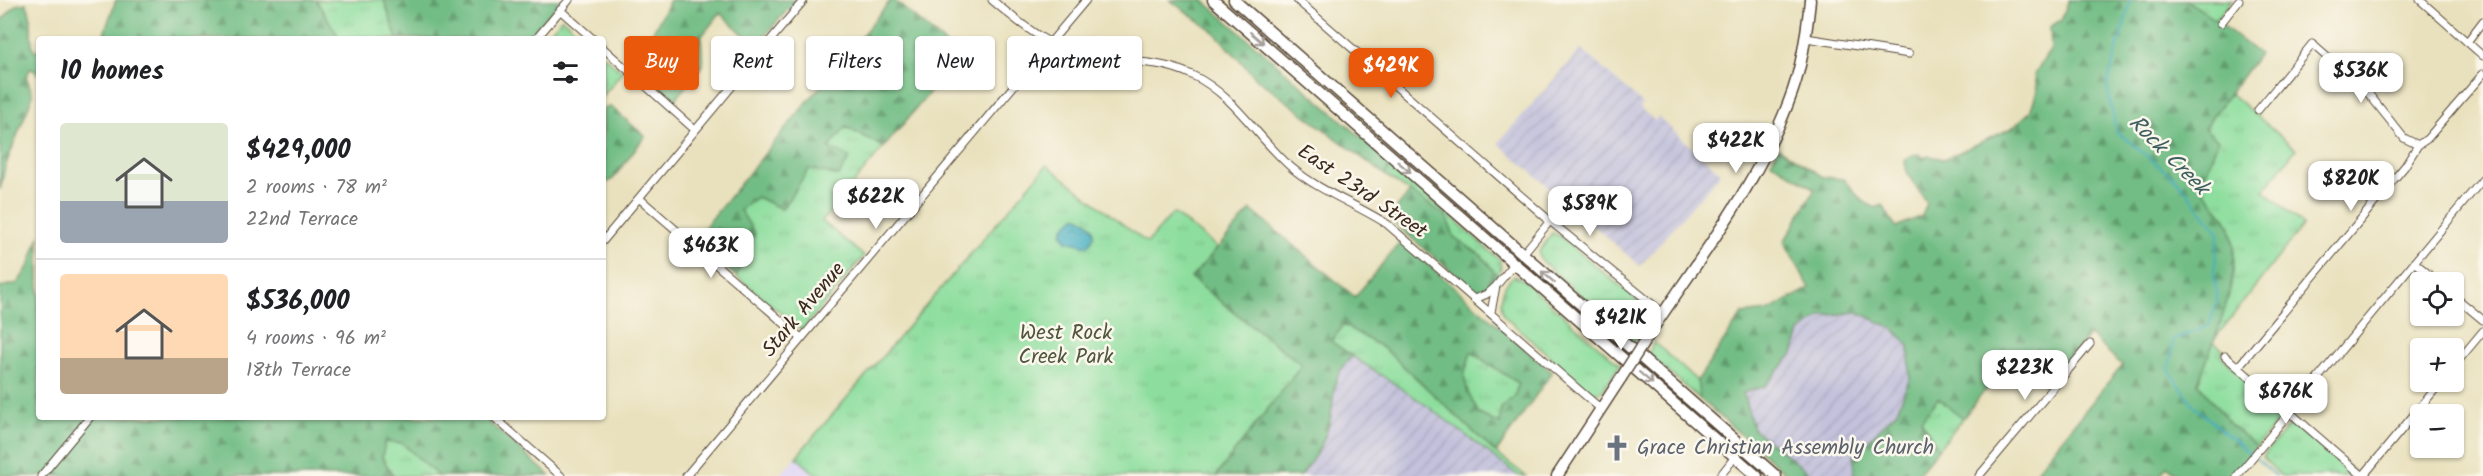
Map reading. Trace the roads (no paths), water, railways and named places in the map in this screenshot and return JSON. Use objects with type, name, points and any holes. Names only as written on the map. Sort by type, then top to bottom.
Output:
[{"type":"main road","points":[[1213,0],[1518,259],[1703,411],[1776,476]]},
{"type":"main road","points":[[1234,0],[1757,476]]},
{"type":"main road","points":[[1557,476],[1732,208],[1774,137],[1794,88],[1806,38],[1810,0]]},
{"type":"street","points":[[539,36],[569,0]]},
{"type":"street","points":[[606,238],[804,0]]},
{"type":"street","name":"East 23rd Street","points":[[992,0],[1026,29],[1038,36]]},
{"type":"street","name":"Stark Avenue","points":[[1056,36],[1086,0]]},
{"type":"street","points":[[1297,0],[1550,221],[1663,313]]},
{"type":"street","points":[[2221,23],[2239,0]]},
{"type":"street","points":[[2420,0],[2483,56]]},
{"type":"street","points":[[561,10],[590,36]]},
{"type":"street","points":[[2467,42],[2483,21]]},
{"type":"street","points":[[1806,38],[1909,54]]},
{"type":"street","points":[[2258,110],[2312,44],[2368,93],[2404,138],[2418,146]]},
{"type":"street","points":[[606,51],[695,130]]},
{"type":"street","name":"East 23rd Street","points":[[1142,61],[1193,75],[1232,102],[1290,166],[1303,176],[1387,224],[1601,409]]},
{"type":"street","points":[[2238,367],[2405,166],[2418,146],[2427,139],[2483,74]]},
{"type":"street","name":"Stark Avenue","points":[[686,476],[1010,90]]},
{"type":"street","points":[[2237,476],[2483,179]]},
{"type":"street","points":[[639,198],[801,338]]},
{"type":"street","points":[[1475,298],[1486,294],[1496,286],[1550,221]]},
{"type":"street","points":[[2414,262],[2426,272]]},
{"type":"street","points":[[1491,312],[1496,286]]},
{"type":"street","points":[[2464,304],[2483,320]]},
{"type":"street","points":[[2464,354],[2483,331]]},
{"type":"street","points":[[1979,476],[2090,344]]},
{"type":"street","points":[[2225,356],[2363,476],[2433,392]]},
{"type":"street","points":[[41,476],[88,420]]},
{"type":"street","points":[[497,420],[561,476]]},
{"type":"street","points":[[1720,476],[1735,458]]},
{"type":"water","points":[[1076,216],[1087,221],[1093,228],[1094,236],[1088,246],[1067,241],[1062,234],[1064,227]]},
{"type":"waterway","name":"Rock Creek","points":[[2131,0],[2107,85],[2116,131],[2179,182],[2219,233],[2214,272],[2217,300],[2209,326],[2173,340],[2169,370],[2195,407],[2251,455]]},
{"type":"waterway","name":"Rock Creek","points":[[2256,458],[2276,476]]},
{"type":"place","name":"Grace Christian Assembly Church","points":[[1617,448]]},
{"type":"park label","name":"West Rock Creek Park","points":[[1066,345]]}]
